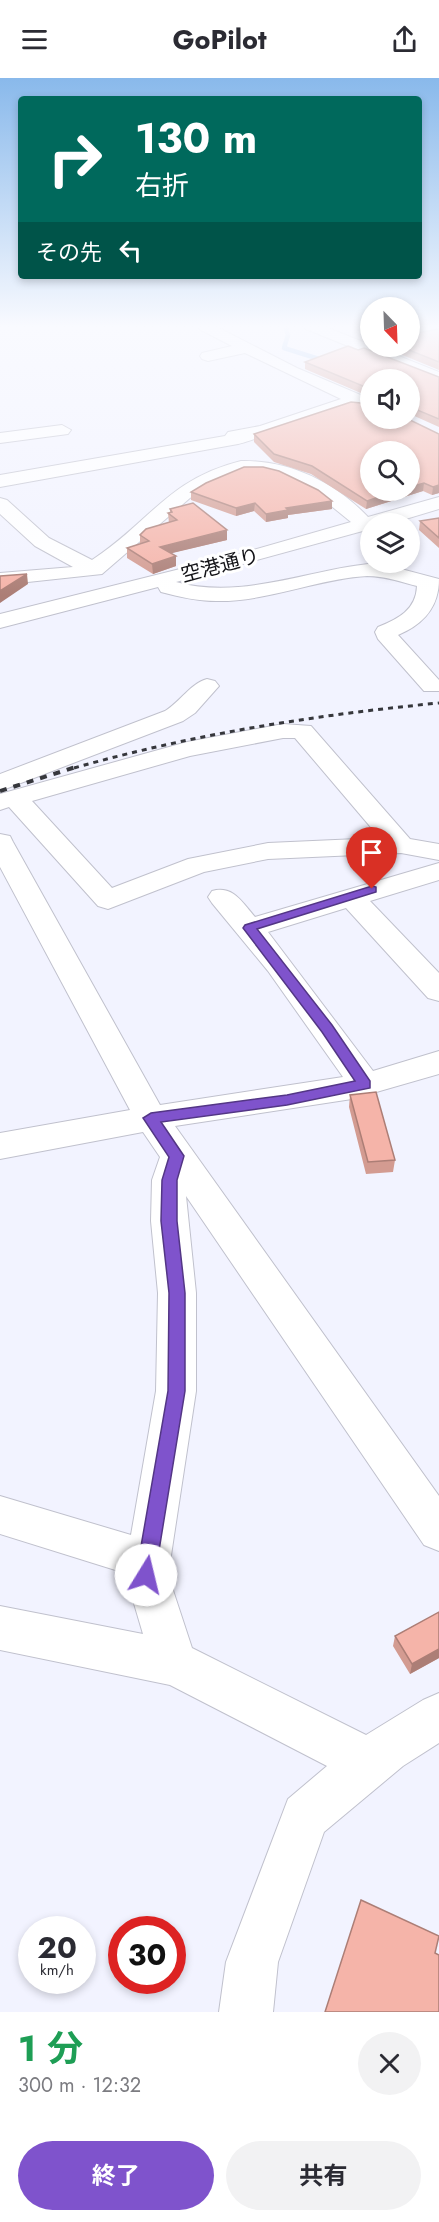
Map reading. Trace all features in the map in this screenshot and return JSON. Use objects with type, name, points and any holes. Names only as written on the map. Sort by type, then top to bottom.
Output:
[{"type":"street","points":[[0,482],[231,433],[263,431],[314,416]]},
{"type":"street","points":[[0,438],[62,430]]},
{"type":"street","points":[[231,433],[276,468]]},
{"type":"street","points":[[0,579],[93,568],[185,490],[208,476],[231,468],[251,465],[294,473],[340,500],[360,521]]},
{"type":"street","name":"空港通り","points":[[413,513],[439,503]]},
{"type":"street","points":[[0,504],[10,526],[93,568],[126,590]]},
{"type":"street","points":[[420,517],[439,511]]},
{"type":"street","name":"空港通り","points":[[0,621],[360,532]]},
{"type":"street","name":"空港通り","points":[[0,630],[169,587],[360,533]]},
{"type":"street","points":[[169,587],[195,595],[238,593],[368,570],[420,577],[427,601],[419,614],[386,632],[432,686]]},
{"type":"street","points":[[413,665],[439,660]]},
{"type":"street","points":[[5,794],[63,756],[174,716],[187,708],[207,686]]},
{"type":"street","points":[[5,794],[187,749],[283,731],[302,731],[401,844]]},
{"type":"street","points":[[5,794],[108,900],[159,878],[232,857],[311,848],[401,844],[439,852]]},
{"type":"street","points":[[0,842],[151,1118],[439,1531]]},
{"type":"street","points":[[249,928],[439,871]]},
{"type":"street","points":[[350,896],[439,991]]},
{"type":"street","points":[[222,897],[249,928],[327,1029],[365,1084]]},
{"type":"street","points":[[0,1146],[151,1118],[287,1100],[365,1084],[439,1062]]},
{"type":"street","points":[[175,1663],[146,1575],[177,1391],[177,1293],[169,1221],[169,1180],[177,1156]]},
{"type":"street","points":[[0,1515],[148,1560]]},
{"type":"street","points":[[0,1629],[175,1663],[370,1763]]},
{"type":"street","points":[[246,2012],[252,1962],[305,1816],[386,1749],[439,1716]]},
{"type":"building","points":[[308,416],[360,416],[360,429],[420,429],[420,425],[439,434],[439,485],[433,487],[424,483],[420,484],[420,441],[360,441],[360,497],[312,466],[274,454],[254,434]]},
{"type":"building","points":[[244,467],[263,467],[279,471],[318,490],[332,501],[286,508],[288,510],[266,514],[255,503],[236,508],[191,492]]},
{"type":"building","points":[[193,503],[227,530],[160,547],[176,556],[152,564],[127,548],[149,541],[140,535],[146,529],[177,520],[168,513],[172,512],[170,509]]},
{"type":"building","points":[[439,518],[439,538],[420,521]]},
{"type":"building","points":[[27,574],[0,591],[0,576]]},
{"type":"building","points":[[376,1092],[395,1160],[368,1162],[350,1095]]},
{"type":"building","points":[[439,1612],[439,1649],[412,1664],[395,1636]]},
{"type":"building","points":[[361,1900],[439,1936],[435,1953],[439,1955],[439,2012],[325,2012]]},
{"type":"railway","points":[[74,768],[164,745],[255,727],[347,713],[439,703]]},
{"type":"railway","points":[[0,791],[79,766]]},
{"type":"route","points":[[146,1575],[177,1391],[177,1293],[169,1221],[169,1180],[177,1156],[151,1118],[287,1100],[365,1084],[327,1029],[249,928],[372,889]]}]
